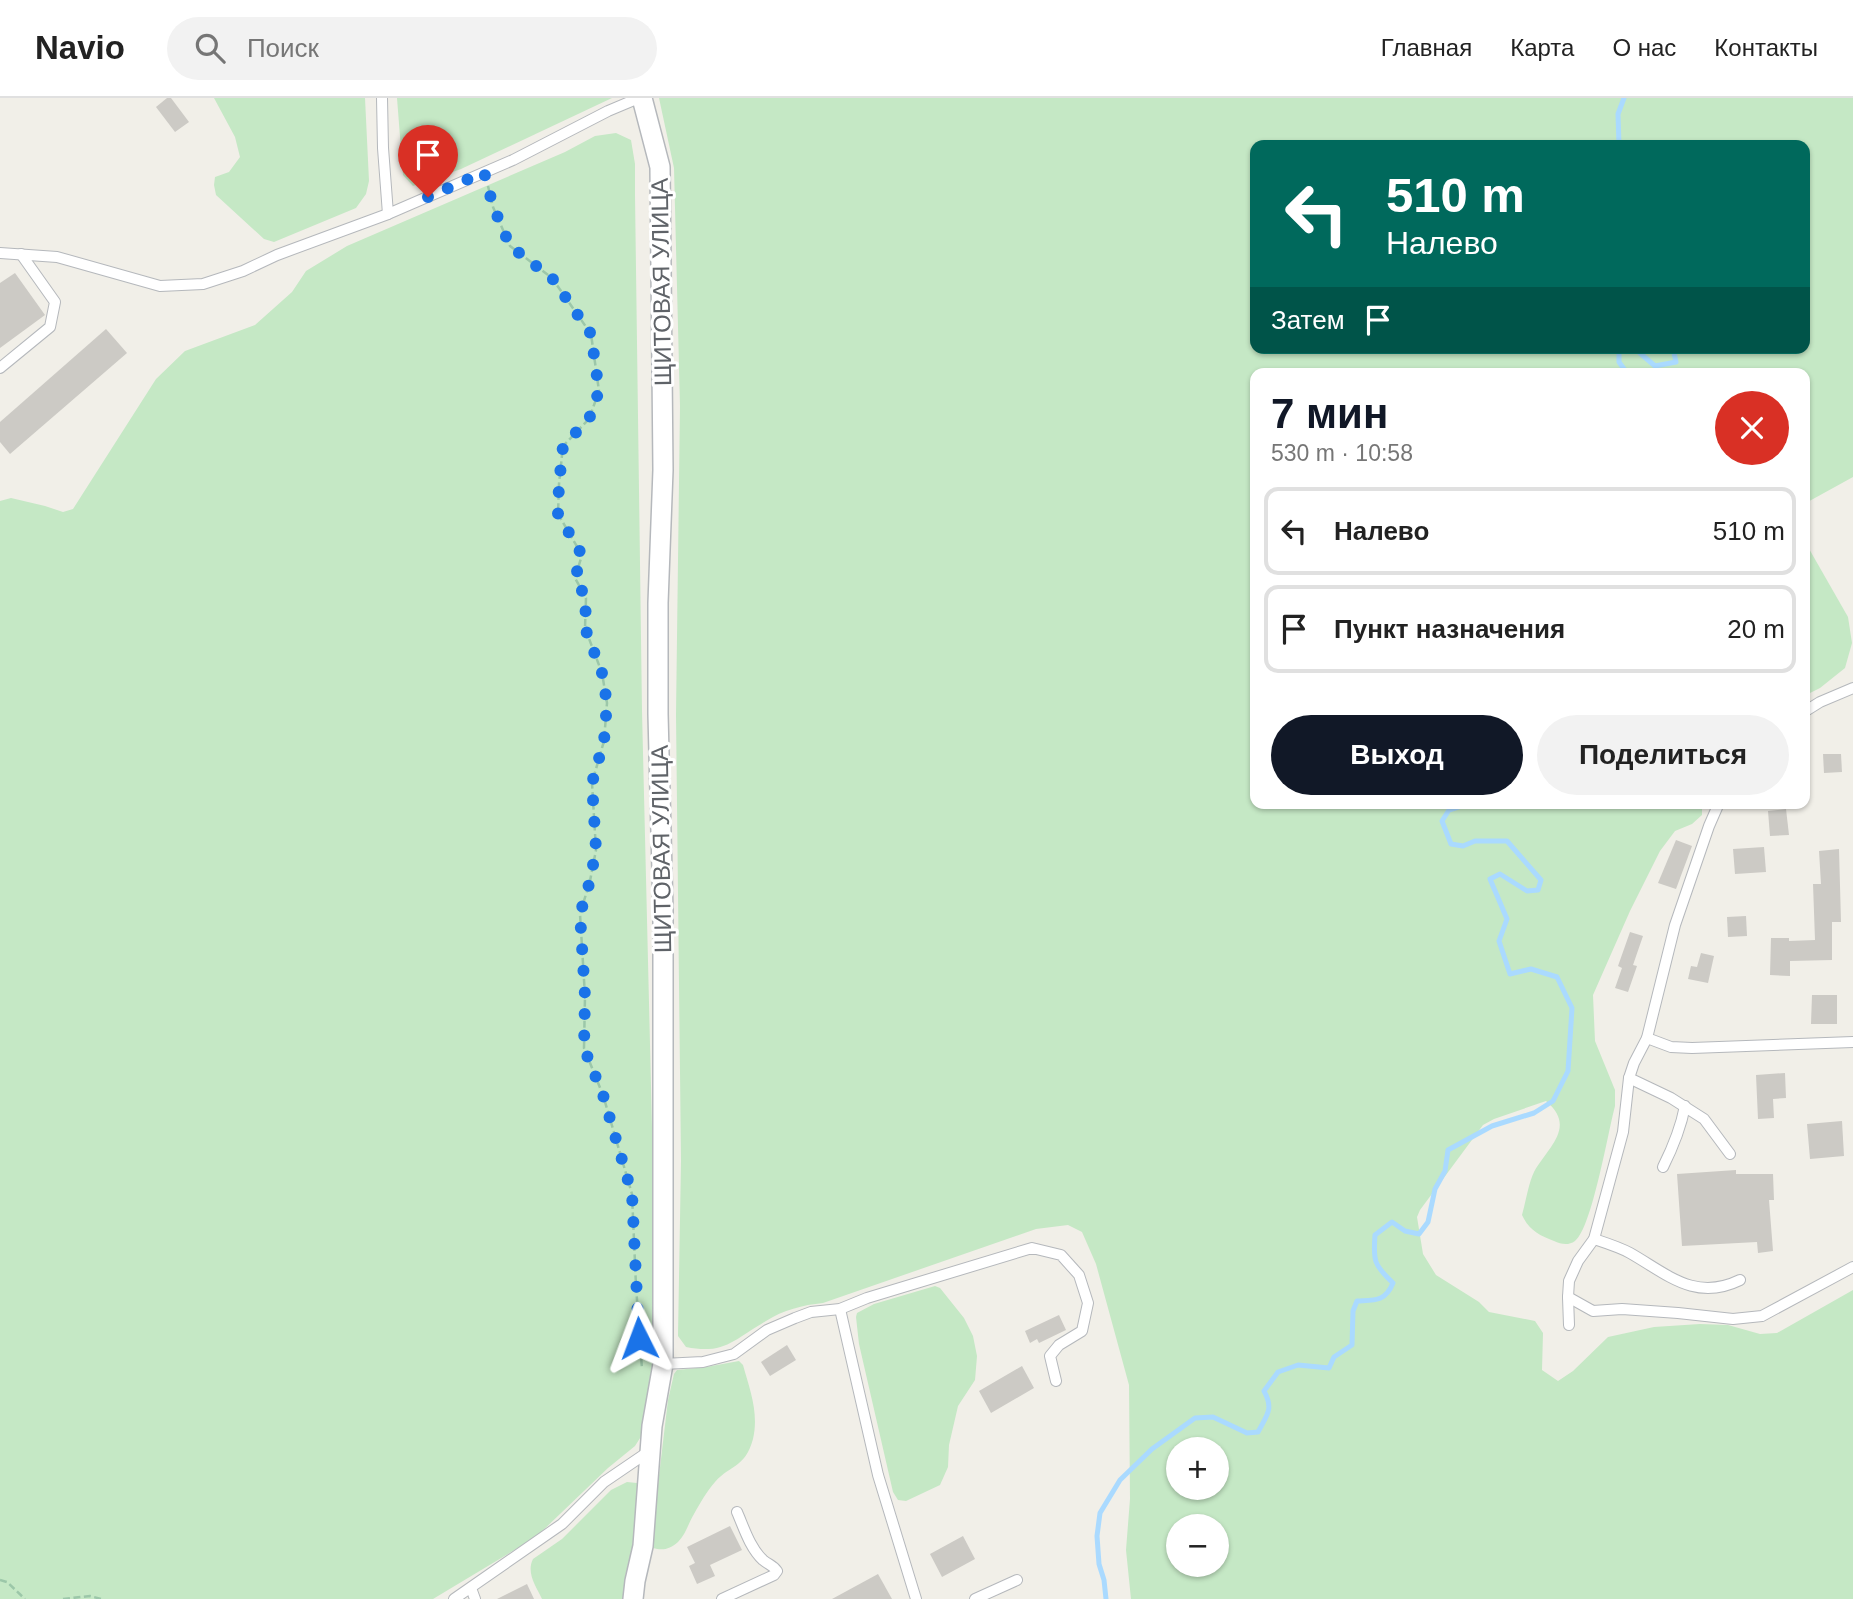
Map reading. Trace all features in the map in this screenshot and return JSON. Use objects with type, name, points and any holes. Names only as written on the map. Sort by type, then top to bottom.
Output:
[{"type":"street","name":"ЩИТОВАЯ УЛИЦА","points":[[634,1599],[643,1546],[649,1451],[663,1364],[663,911],[658,714],[663,470],[660,167],[640,98]]},
{"type":"lane","points":[[382,98],[388,214]]},
{"type":"lane","points":[[0,253],[57,257],[160,286],[203,284],[388,214],[640,98]]},
{"type":"lane","points":[[0,368],[50,327],[55,302],[21,254]]},
{"type":"lane","points":[[1810,708],[1853,688]]},
{"type":"lane","points":[[1569,1325],[1569,1280],[1578,1261],[1594,1239],[1622,1132],[1629,1078],[1647,1038],[1675,925],[1716,809]]},
{"type":"lane","points":[[1647,1038],[1671,1047],[1692,1048],[1853,1042]]},
{"type":"lane","points":[[1629,1078],[1685,1106],[1704,1119],[1730,1154]]},
{"type":"lane","points":[[1663,1167],[1675,1141],[1685,1106]]},
{"type":"lane","points":[[1594,1239],[1628,1251],[1665,1275],[1692,1286],[1708,1289],[1740,1280]]},
{"type":"lane","points":[[663,1364],[703,1362],[734,1354],[767,1330],[811,1312],[840,1309],[867,1298],[1032,1248],[1061,1255],[1079,1275],[1088,1303],[1082,1331],[1059,1345],[1050,1356],[1056,1381]]},
{"type":"lane","points":[[1568,1297],[1593,1311],[1622,1309],[1733,1319],[1762,1316],[1853,1266]]},
{"type":"lane","points":[[840,1309],[878,1475],[916,1599]]},
{"type":"lane","points":[[454,1599],[562,1524],[604,1482],[649,1451]]},
{"type":"lane","points":[[722,1599],[777,1572],[750,1543],[737,1512]]},
{"type":"lane","points":[[975,1599],[1017,1580]]},
{"type":"lane","points":[[471,1588],[475,1599]]},
{"type":"path","points":[[484,172],[493,206],[510,246],[552,278],[591,334],[599,391],[589,419],[563,446],[558,504],[558,514],[582,555],[575,578],[586,598],[585,628],[602,673],[607,703],[604,741],[592,783],[596,849],[580,914],[585,996],[584,1048],[603,1095],[632,1194],[640,1357],[644,1377],[657,1393]]},
{"type":"path","points":[[0,1580],[7,1582],[25,1599]]},
{"type":"path","points":[[63,1599],[90,1596],[101,1599]]},
{"type":"green space","points":[[214,98],[365,98],[369,181],[366,194],[356,208],[274,242],[264,239],[216,195],[215,177],[229,172],[240,157],[235,137]]},
{"type":"green space","points":[[397,98],[612,98],[461,169],[413,186],[403,175]]},
{"type":"green space","points":[[659,98],[1853,98],[1853,477],[1810,501],[1810,368],[1250,368],[1250,809],[1702,809],[1702,815],[1692,824],[1675,831],[1660,851],[1593,995],[1595,1041],[1615,1090],[1615,1106],[1599,1178],[1581,1233],[1572,1243],[1559,1243],[1535,1231],[1522,1215],[1534,1172],[1560,1128],[1555,1110],[1546,1101],[1483,1125],[1420,1210],[1417,1217],[1423,1254],[1436,1275],[1479,1302],[1489,1312],[1535,1321],[1543,1333],[1542,1370],[1558,1381],[1573,1371],[1608,1337],[1654,1327],[1700,1324],[1728,1325],[1760,1334],[1777,1333],[1853,1290],[1853,1599],[1131,1599],[1126,1550],[1130,1499],[1129,1385],[1096,1264],[1082,1232],[1068,1225],[1036,1229],[823,1303],[786,1311],[720,1347],[686,1347],[678,1336],[681,1161],[676,715],[680,406],[674,168]]},
{"type":"green space","points":[[616,133],[631,140],[635,164],[642,711],[656,1294],[656,1360],[642,1435],[635,1446],[536,1537],[433,1599],[0,1599],[0,501],[11,498],[63,512],[73,509],[156,379],[185,351],[255,325],[292,292],[306,271],[347,246],[565,152],[595,136]]},
{"type":"green space","points":[[1810,550],[1848,617],[1852,643],[1845,668],[1810,693]]},
{"type":"green space","points":[[935,1286],[940,1288],[964,1318],[973,1336],[977,1356],[975,1380],[958,1406],[949,1445],[948,1467],[940,1485],[906,1501],[898,1500],[893,1492],[859,1344],[856,1317],[857,1313],[874,1304]]},
{"type":"green space","points":[[739,1361],[743,1365],[754,1411],[755,1429],[750,1448],[742,1461],[712,1486],[678,1542],[666,1549],[653,1548],[651,1543],[668,1400],[674,1374],[677,1370]]},
{"type":"green space","points":[[627,1482],[637,1483],[640,1504],[625,1577],[624,1599],[542,1599],[531,1574],[533,1559],[562,1539],[611,1490]]},
{"type":"building","points":[[171,98],[189,122],[175,132],[156,107]]},
{"type":"building","points":[[15,273],[45,315],[0,348],[0,283]]},
{"type":"building","points":[[106,329],[127,353],[10,454],[0,442],[0,422]]},
{"type":"building","points":[[1823,754],[1841,754],[1842,772],[1824,773]]},
{"type":"building","points":[[1786,809],[1789,835],[1770,836],[1768,811]]},
{"type":"building","points":[[1676,840],[1692,846],[1676,889],[1658,883]]},
{"type":"building","points":[[1764,847],[1766,872],[1735,874],[1733,849]]},
{"type":"building","points":[[1839,849],[1841,922],[1832,922],[1832,960],[1790,961],[1790,976],[1770,975],[1771,938],[1789,938],[1789,941],[1815,940],[1813,884],[1821,884],[1819,851]]},
{"type":"building","points":[[1746,916],[1747,936],[1728,937],[1727,917]]},
{"type":"building","points":[[1630,932],[1643,936],[1633,965],[1637,966],[1628,992],[1615,988],[1622,968],[1618,966]]},
{"type":"building","points":[[1701,953],[1714,956],[1708,983],[1688,979],[1691,966],[1697,967]]},
{"type":"building","points":[[1812,995],[1837,995],[1837,1024],[1811,1024]]},
{"type":"building","points":[[1785,1073],[1786,1098],[1773,1099],[1774,1118],[1758,1119],[1756,1075]]},
{"type":"building","points":[[1842,1121],[1844,1156],[1810,1159],[1807,1124]]},
{"type":"building","points":[[1736,1170],[1736,1174],[1773,1174],[1774,1200],[1769,1200],[1773,1251],[1758,1253],[1757,1242],[1682,1246],[1677,1174]]},
{"type":"building","points":[[1059,1315],[1066,1330],[1039,1343],[1037,1339],[1030,1343],[1025,1331]]},
{"type":"building","points":[[787,1345],[796,1360],[770,1376],[761,1362]]},
{"type":"building","points":[[1022,1366],[1034,1388],[991,1413],[979,1391]]},
{"type":"building","points":[[730,1526],[742,1550],[710,1565],[715,1576],[697,1584],[689,1566],[695,1563],[687,1547]]},
{"type":"building","points":[[963,1536],[975,1559],[942,1577],[930,1554]]},
{"type":"building","points":[[878,1574],[892,1599],[832,1599]]},
{"type":"building","points":[[527,1584],[534,1599],[497,1599]]},
{"type":"waterway","points":[[1619,140],[1618,114],[1624,98]]},
{"type":"waterway","points":[[1619,354],[1619,362],[1623,368]]},
{"type":"waterway","points":[[1641,354],[1655,366],[1676,362],[1674,354]]},
{"type":"waterway","points":[[1106,1599],[1097,1536],[1100,1513],[1120,1480],[1152,1449],[1195,1418],[1213,1417],[1247,1433],[1258,1432],[1269,1407],[1264,1391],[1278,1372],[1298,1365],[1329,1368],[1334,1357],[1352,1345],[1353,1311],[1357,1301],[1383,1297],[1393,1283],[1376,1262],[1375,1235],[1392,1222],[1405,1231],[1419,1234],[1428,1222],[1435,1189],[1445,1171],[1448,1150],[1492,1126],[1534,1113],[1553,1101],[1568,1071],[1572,1008],[1557,977],[1531,969],[1510,974],[1499,941],[1507,919],[1490,879],[1500,874],[1527,891],[1538,890],[1541,880],[1507,841],[1475,841],[1463,846],[1451,844],[1442,821],[1452,809]]},
{"type":"route","points":[[428,197],[484,172],[493,206],[510,246],[552,278],[591,334],[599,391],[589,419],[563,446],[558,514],[582,555],[575,578],[586,598],[585,628],[602,673],[607,703],[604,741],[592,783],[596,849],[580,914],[585,996],[584,1048],[603,1095],[632,1194],[639,1338]]}]
